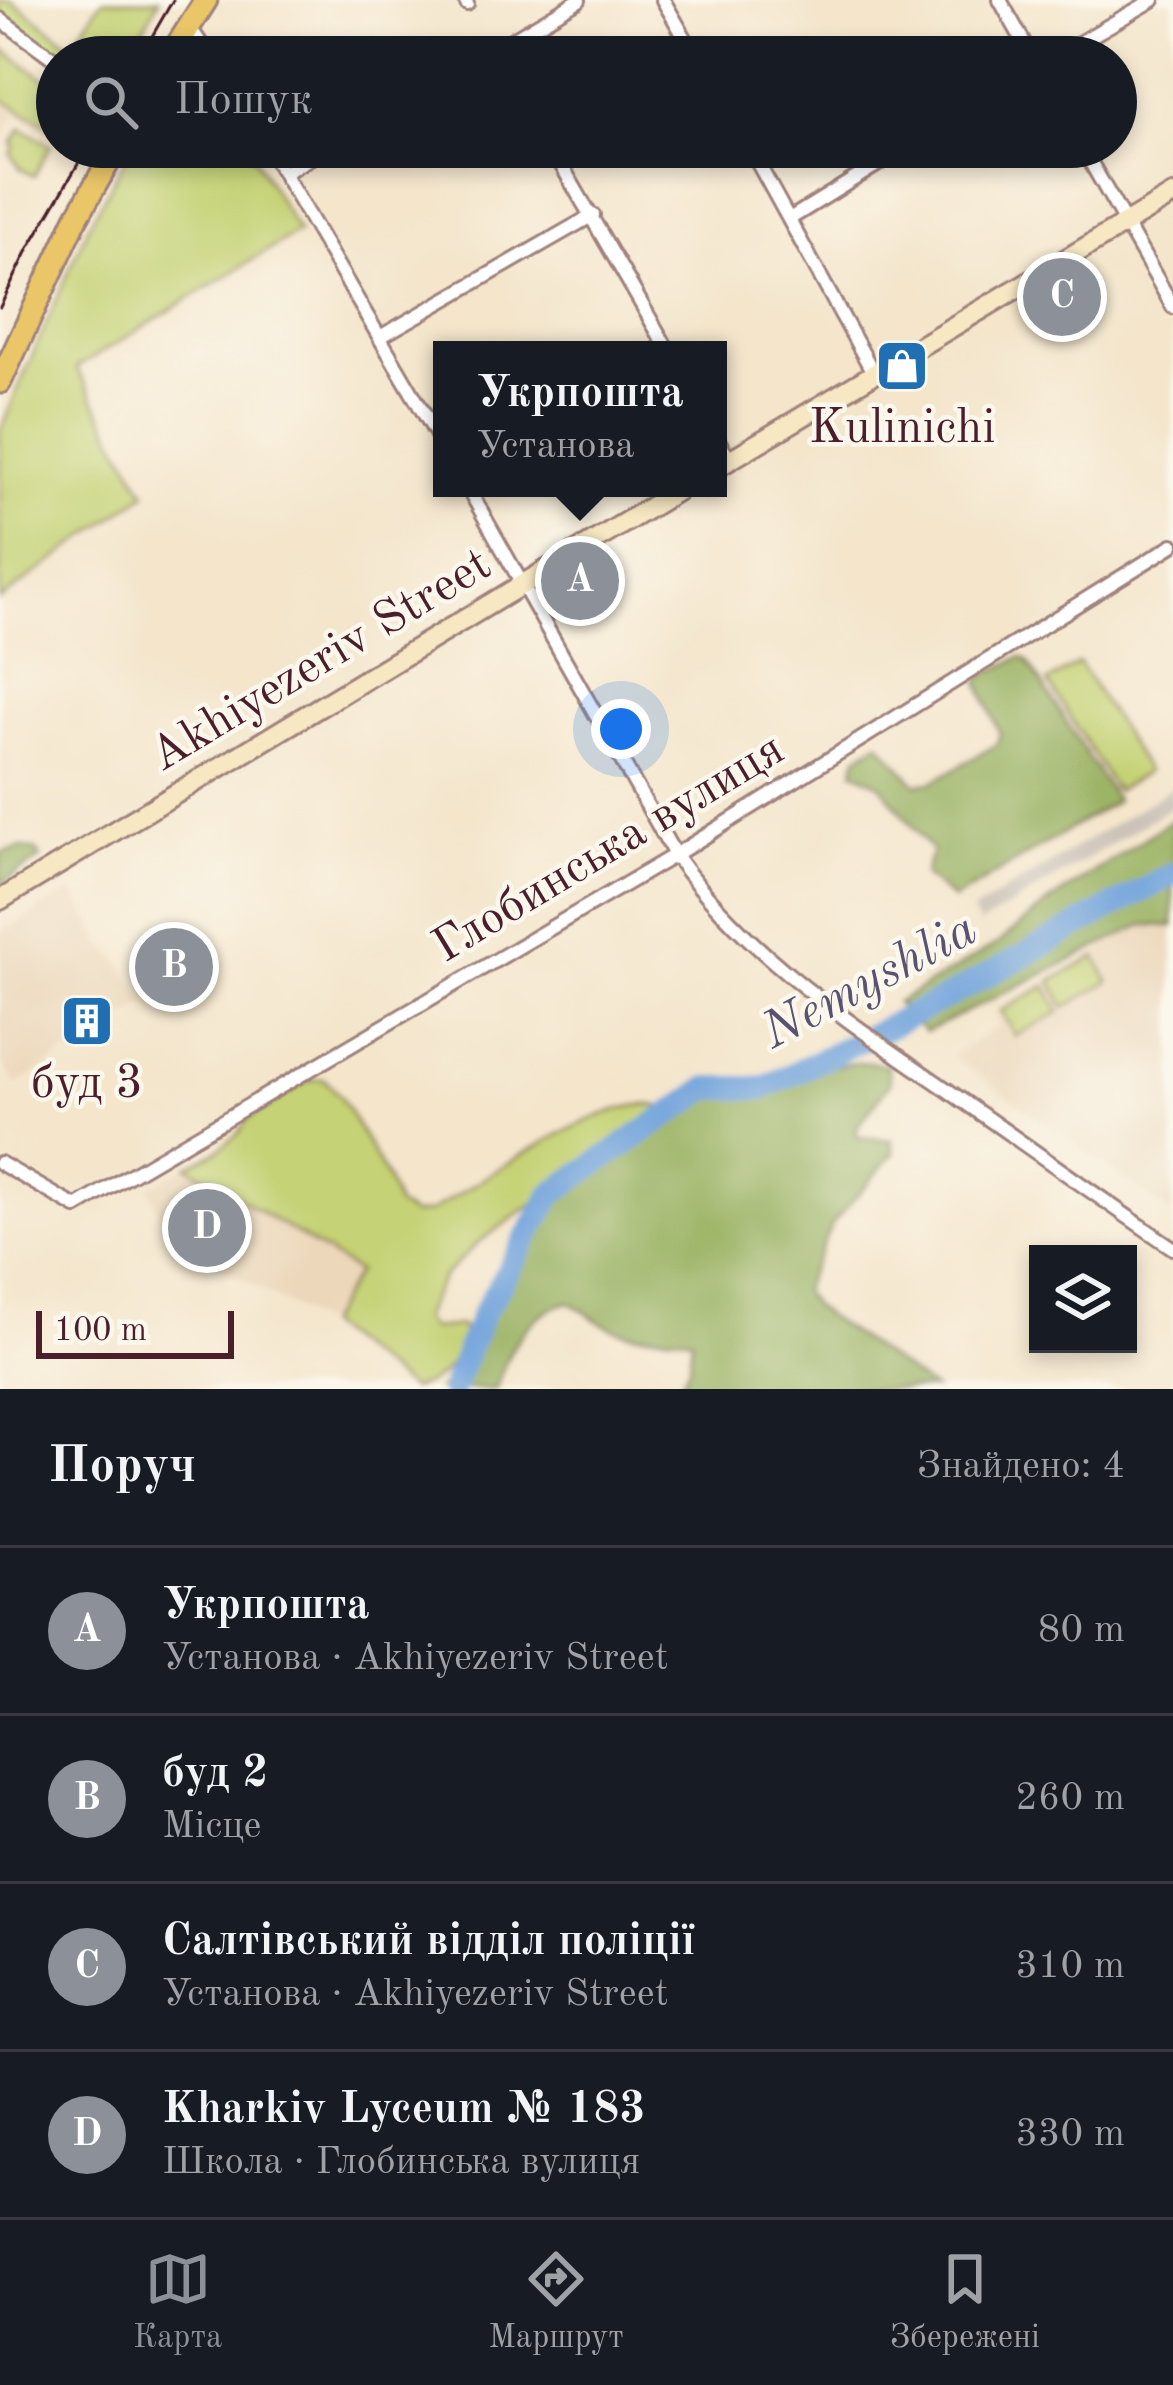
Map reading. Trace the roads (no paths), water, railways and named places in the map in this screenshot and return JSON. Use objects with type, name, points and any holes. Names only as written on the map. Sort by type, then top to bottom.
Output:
[{"type":"main road","points":[[183,36],[206,0]]},
{"type":"main road","points":[[1,378],[105,168]]},
{"type":"main road","points":[[727,462],[1173,195]]},
{"type":"main road","name":"Akhiyezeriv Street","points":[[0,900],[667,497]]},
{"type":"street","points":[[518,36],[579,0]]},
{"type":"street","points":[[663,0],[684,36]]},
{"type":"street","points":[[1000,0],[1020,36]]},
{"type":"street","points":[[1090,36],[1153,0]]},
{"type":"street","points":[[0,19],[36,46]]},
{"type":"street","points":[[189,26],[195,36]]},
{"type":"street","points":[[281,168],[433,428]]},
{"type":"street","points":[[284,173],[293,168]]},
{"type":"street","points":[[564,168],[663,341]]},
{"type":"street","points":[[761,168],[874,374]]},
{"type":"street","points":[[791,218],[873,168]]},
{"type":"street","points":[[1094,168],[1173,307]]},
{"type":"street","points":[[380,337],[593,215]]},
{"type":"street","points":[[473,497],[675,855],[717,910],[851,1023],[1171,1244]]},
{"type":"street","name":"Глобинська вулиця","points":[[0,1163],[76,1207],[675,855],[1173,545]]},
{"type":"waterway","name":"Nemyshlia","points":[[452,1389],[482,1315],[553,1193],[709,1088],[764,1088],[942,1000],[1173,874]]},
{"type":"tram line","points":[[152,36],[173,0]]},
{"type":"tram line","points":[[0,307],[76,168]]},
{"type":"place","name":"Салтівський відділ поліції","points":[[1062,297]]},
{"type":"place","name":"Kulinichi","points":[[902,366]]},
{"type":"place","name":"Укрпошта","points":[[580,581]]},
{"type":"place","name":"буд 2","points":[[174,967]]},
{"type":"place","name":"буд 3","points":[[87,1021]]},
{"type":"place","name":"Kharkiv Lyceum № 183","points":[[207,1228]]}]
